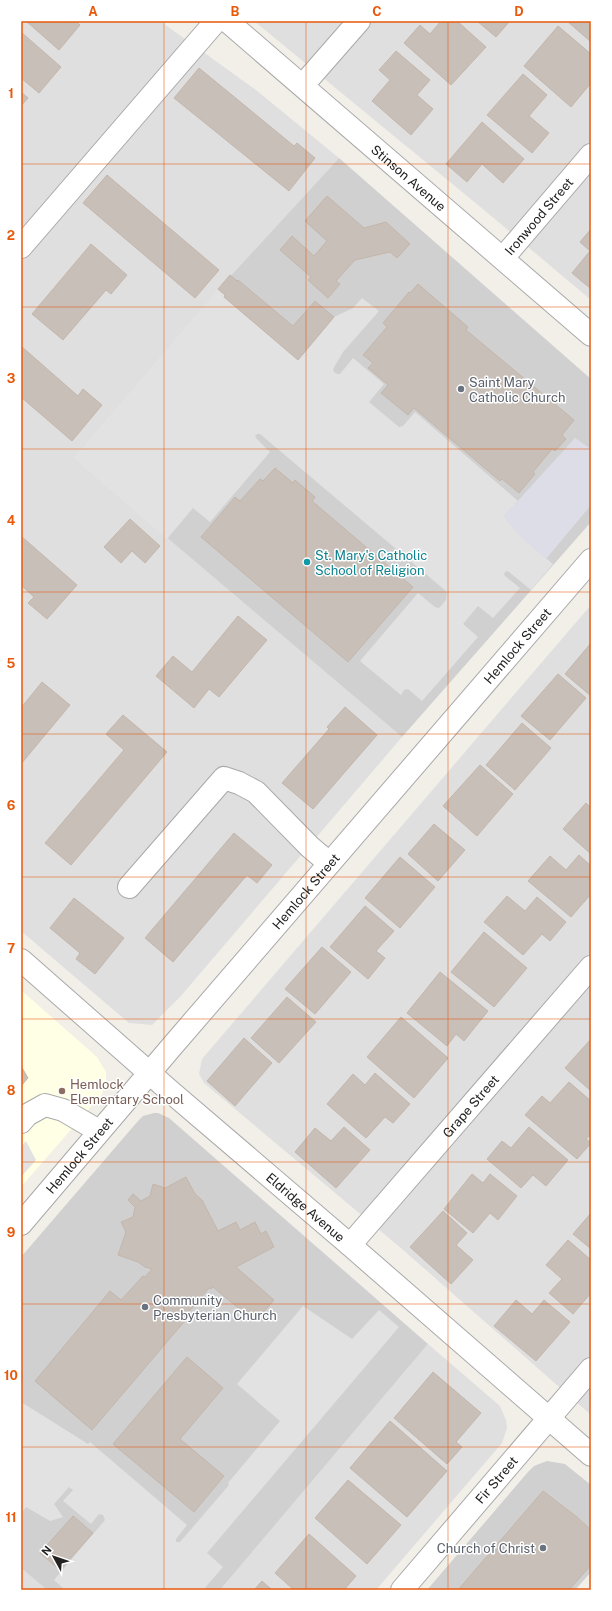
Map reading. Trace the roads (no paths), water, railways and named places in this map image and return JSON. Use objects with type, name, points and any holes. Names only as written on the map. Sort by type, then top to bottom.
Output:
[{"type":"street","points":[[21,247],[216,21]]},
{"type":"street","name":"Stinson Avenue","points":[[227,21],[591,335]]},
{"type":"street","points":[[303,85],[359,21]]},
{"type":"street","name":"Ironwood Street","points":[[503,258],[591,155]]},
{"type":"street","name":"Hemlock Street","points":[[21,1224],[149,1073],[591,560]]},
{"type":"street","points":[[129,887],[224,778],[256,792],[310,847],[329,864]]},
{"type":"street","name":"Eldridge Avenue","points":[[21,960],[149,1073],[350,1245],[591,1455]]},
{"type":"street","name":"Grape Street","points":[[350,1245],[591,967]]},
{"type":"street","points":[[21,1122],[26,1115],[45,1105],[63,1110],[100,1131]]},
{"type":"street","name":"Fir Street","points":[[402,1590],[591,1369]]},
{"type":"place","name":"Saint Mary Catholic Church","points":[[461,389]]},
{"type":"place","name":"St. Mary's Catholic School of Religion","points":[[307,562]]},
{"type":"place","name":"Hemlock Elementary School","points":[[62,1091]]},
{"type":"place","name":"Community Presbyterian Church","points":[[145,1307]]},
{"type":"place","name":"Church of Christ","points":[[543,1548]]}]
